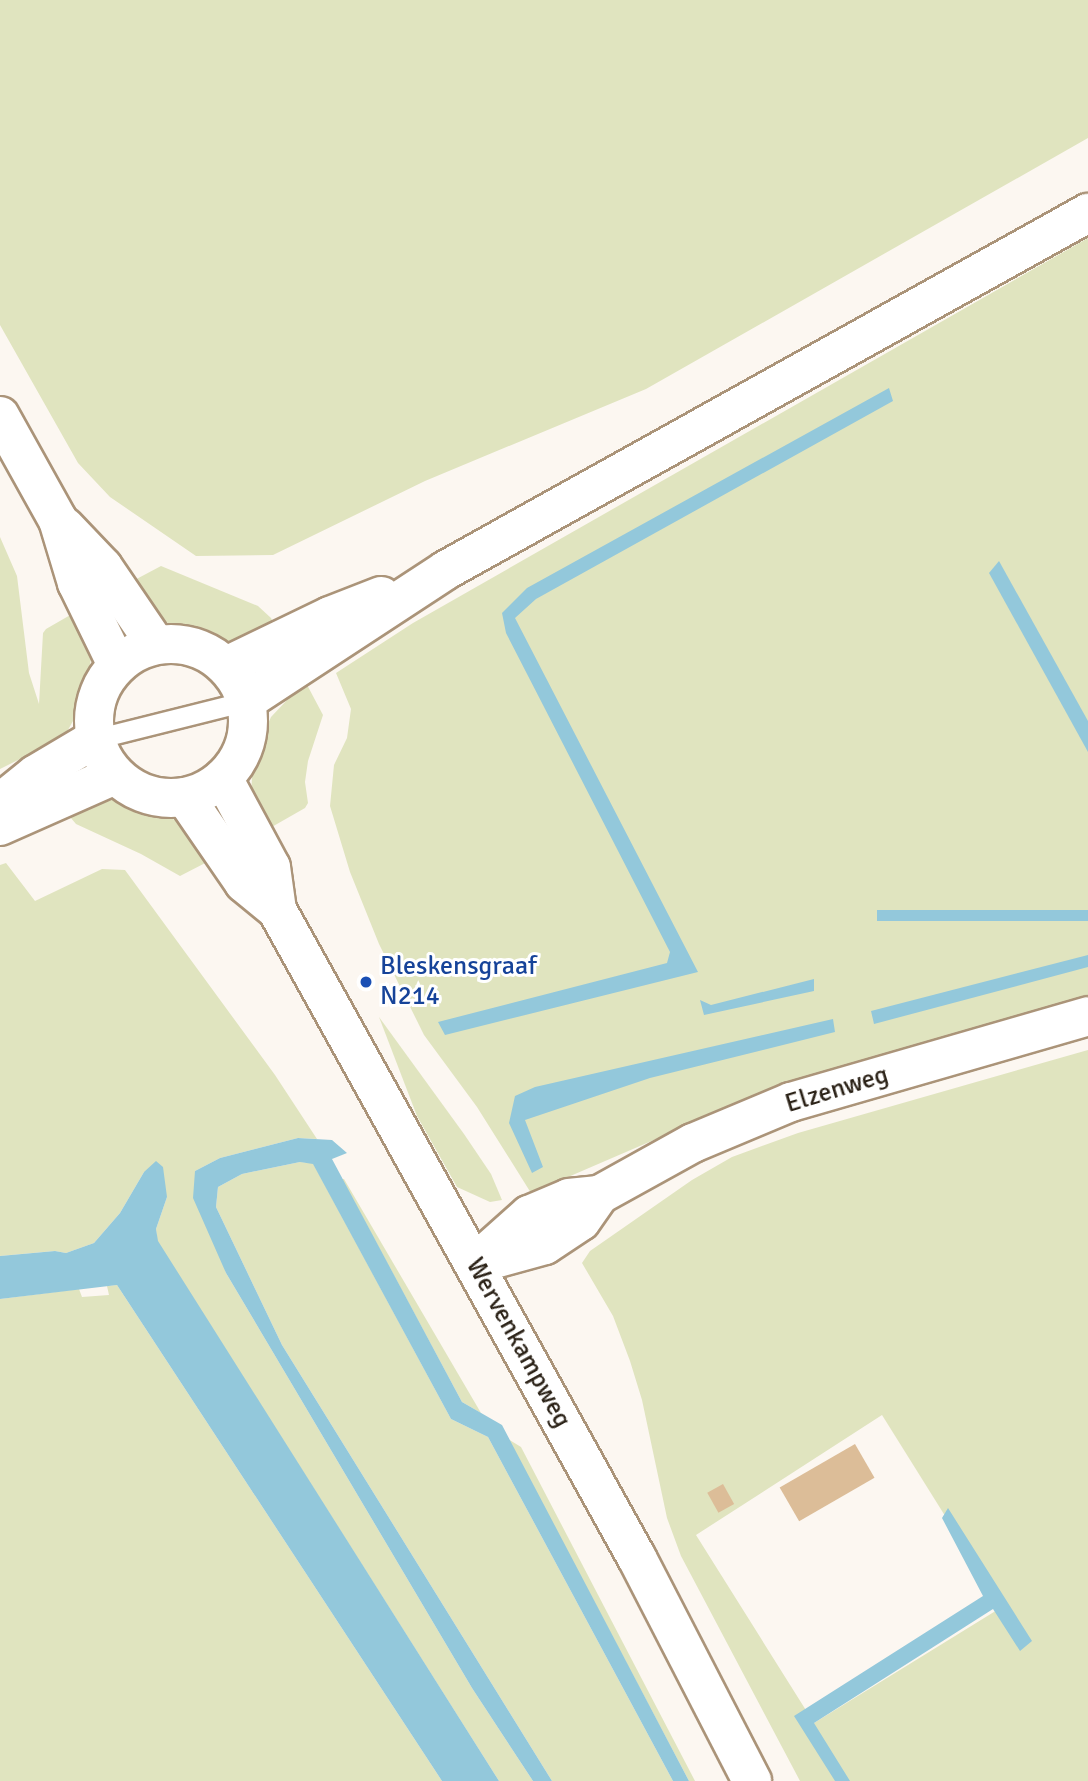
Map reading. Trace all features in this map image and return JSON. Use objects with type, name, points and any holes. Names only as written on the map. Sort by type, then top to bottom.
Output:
[{"type":"main road","points":[[246,701],[446,570],[1088,213]]},
{"type":"main road","points":[[0,416],[58,520],[77,583],[117,665]]},
{"type":"main road","points":[[58,520],[103,567],[156,645]]},
{"type":"main road","points":[[226,666],[330,616],[446,570]]},
{"type":"main road","points":[[156,645],[186,645],[208,653],[226,666],[239,684],[246,701],[249,724],[245,744],[236,763],[223,778],[198,793],[184,797],[147,794],[115,775],[103,758],[95,739],[96,699],[108,675],[117,665],[141,649],[156,645]]},
{"type":"main road","points":[[0,803],[36,774],[95,739]]},
{"type":"main road","points":[[0,826],[115,775]]},
{"type":"main road","name":"Wervenkampweg","points":[[223,778],[271,867],[277,910],[637,1558],[752,1781]]},
{"type":"main road","name":"Wervenkampweg","points":[[184,797],[244,883],[277,910]]},
{"type":"main road","name":"Elzenweg","points":[[474,1264],[545,1245],[582,1222],[600,1195],[693,1143],[790,1102],[1088,1016]]},
{"type":"lane","points":[[95,739],[246,701]]},
{"type":"green space","points":[[0,0],[1088,0],[1088,138],[646,389],[425,481],[273,555],[196,556],[110,497],[78,463],[0,325]]},
{"type":"green space","points":[[1088,238],[1088,1006],[721,1111],[531,1193],[477,1107],[424,1035],[379,944],[350,872],[330,806],[334,765],[347,738],[351,709],[336,673],[413,623]]},
{"type":"green space","points":[[0,537],[17,576],[29,673],[39,704],[43,633],[46,629],[79,610],[92,654],[82,705],[64,737],[0,769]]},
{"type":"green space","points":[[161,566],[258,606],[271,618],[277,632],[223,642],[187,632],[164,621],[147,607],[129,583]]},
{"type":"green space","points":[[305,681],[323,715],[308,761],[305,782],[308,803],[305,808],[263,832],[251,797],[253,757],[271,717]]},
{"type":"green space","points":[[114,800],[149,808],[177,821],[190,831],[213,859],[180,876],[141,854],[76,824],[65,811],[97,801]]},
{"type":"green space","points":[[6,863],[35,901],[102,869],[125,870],[275,1075],[317,1139],[298,1138],[220,1158],[195,1171],[226,1273],[472,1688],[533,1781],[499,1781],[157,1241],[156,1229],[167,1197],[144,1172],[120,1213],[94,1243],[66,1253],[55,1251],[0,1256],[0,865]]},
{"type":"green space","points":[[379,1017],[491,1174],[502,1200],[490,1202],[457,1187],[417,1116]]},
{"type":"green space","points":[[1088,1050],[1088,1781],[800,1781],[681,1556],[667,1518],[642,1400],[630,1361],[613,1316],[582,1263],[590,1251],[692,1180],[732,1157],[798,1133]],"holes":[[[882,1415],[1002,1607],[814,1723],[696,1535]]]},
{"type":"green space","points":[[300,1162],[313,1163],[451,1419],[488,1437],[673,1781],[552,1781],[282,1345],[216,1207],[218,1187],[242,1174]]},
{"type":"green space","points":[[344,1179],[481,1413],[462,1402]]},
{"type":"green space","points":[[117,1285],[442,1781],[0,1781],[0,1299],[79,1289],[82,1297],[109,1295],[107,1286]]},
{"type":"green space","points":[[508,1439],[521,1447],[695,1781],[689,1781]]},
{"type":"water","points":[[889,388],[893,401],[536,599],[515,618],[698,972],[445,1035],[438,1022],[667,963],[670,952],[506,633],[502,613],[527,588]]},
{"type":"water","points":[[999,561],[1088,721],[1088,752],[989,573]]},
{"type":"water","points":[[877,910],[1088,910],[1088,921],[877,921]]},
{"type":"water","points":[[1088,955],[1088,967],[874,1024],[871,1011]]},
{"type":"water","points":[[814,979],[814,991],[704,1015],[700,1000],[711,1005]]},
{"type":"water","points":[[833,1019],[835,1032],[650,1078],[525,1120],[543,1167],[532,1173],[509,1123],[515,1096],[535,1087]]},
{"type":"water","points":[[298,1138],[332,1140],[347,1153],[332,1159],[462,1402],[502,1425],[689,1781],[673,1781],[488,1437],[451,1419],[313,1164],[300,1162],[242,1174],[218,1187],[216,1207],[282,1345],[552,1781],[533,1781],[472,1688],[226,1273],[193,1198],[195,1171],[220,1158]]},
{"type":"water","points":[[156,1161],[163,1167],[167,1197],[156,1229],[158,1241],[499,1781],[442,1781],[117,1285],[0,1299],[0,1256],[55,1251],[66,1253],[94,1243],[120,1213],[144,1172]]},
{"type":"water","points":[[948,1508],[1032,1641],[1020,1651],[993,1609],[814,1723],[850,1781],[835,1781],[794,1716],[983,1596],[942,1518]]},
{"type":"building","points":[[855,1444],[875,1478],[799,1521],[780,1488]]},
{"type":"building","points":[[723,1484],[734,1504],[718,1513],[707,1493]]},
{"type":"place","name":"Bleskensgraaf N214","points":[[366,982]]}]
